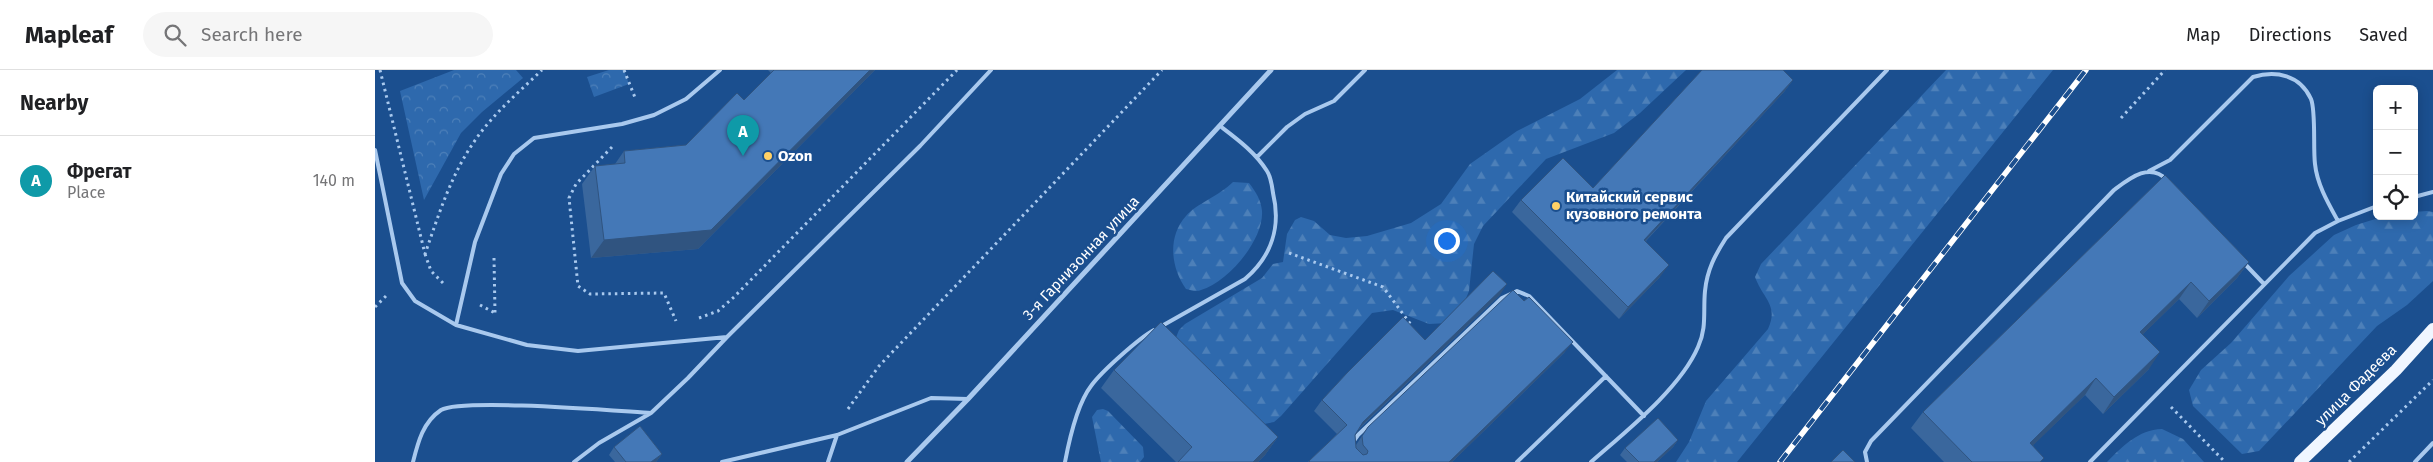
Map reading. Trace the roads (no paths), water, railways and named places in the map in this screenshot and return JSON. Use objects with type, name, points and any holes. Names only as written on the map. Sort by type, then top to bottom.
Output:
[{"type":"main road","name":"улица Фадеева","points":[[2300,462],[2396,370],[2433,329]]},
{"type":"street","name":"3-я Гарнизонная улица","points":[[907,462],[968,399],[1271,70]]},
{"type":"lane","points":[[456,325],[475,242],[501,174],[514,154],[534,138],[622,124],[654,115],[686,98],[720,70]]},
{"type":"lane","points":[[574,462],[599,443],[651,413],[920,146],[991,70]]},
{"type":"lane","points":[[1257,157],[1287,127],[1305,114],[1334,101],[1365,70]]},
{"type":"lane","points":[[1591,462],[1644,416],[1687,367],[1698,348],[1705,324],[1705,290],[1712,258],[1726,238],[1887,70]]},
{"type":"lane","points":[[1867,462],[1865,452],[1871,441],[2114,190],[2140,173],[2149,171],[2170,160],[2253,77],[2263,73],[2283,73],[2295,80],[2311,100],[2315,166],[2325,198],[2337,221]]},
{"type":"lane","points":[[1065,462],[1069,438],[1091,386],[1143,336],[1245,279],[1255,270],[1271,247],[1277,209],[1269,173],[1257,157],[1220,126]]},
{"type":"lane","points":[[375,150],[402,283],[415,301],[456,325],[527,345],[578,351],[727,336]]},
{"type":"lane","points":[[2149,171],[2160,173],[2173,187]]},
{"type":"lane","points":[[2418,196],[2433,192]]},
{"type":"lane","points":[[2090,462],[2315,233],[2337,221],[2373,208]]},
{"type":"lane","points":[[2238,256],[2264,284]]},
{"type":"lane","points":[[1351,446],[1358,435],[1502,298],[1517,291],[1529,296],[1644,416]]},
{"type":"lane","points":[[1517,462],[1606,376]]},
{"type":"lane","points":[[722,462],[837,435],[931,398],[968,399]]},
{"type":"lane","points":[[413,462],[418,440],[429,420],[443,409],[511,406],[651,413]]},
{"type":"lane","points":[[828,462],[837,435]]},
{"type":"lane","points":[[2415,462],[2433,443]]},
{"type":"railway","points":[[1780,462],[2086,70]]},
{"type":"place","name":"Фрегат","points":[[743,156]]},
{"type":"place","name":"Ozon","points":[[768,156]]},
{"type":"place","name":"Китайский сервис кузовного ремонта","points":[[1556,206]]}]
